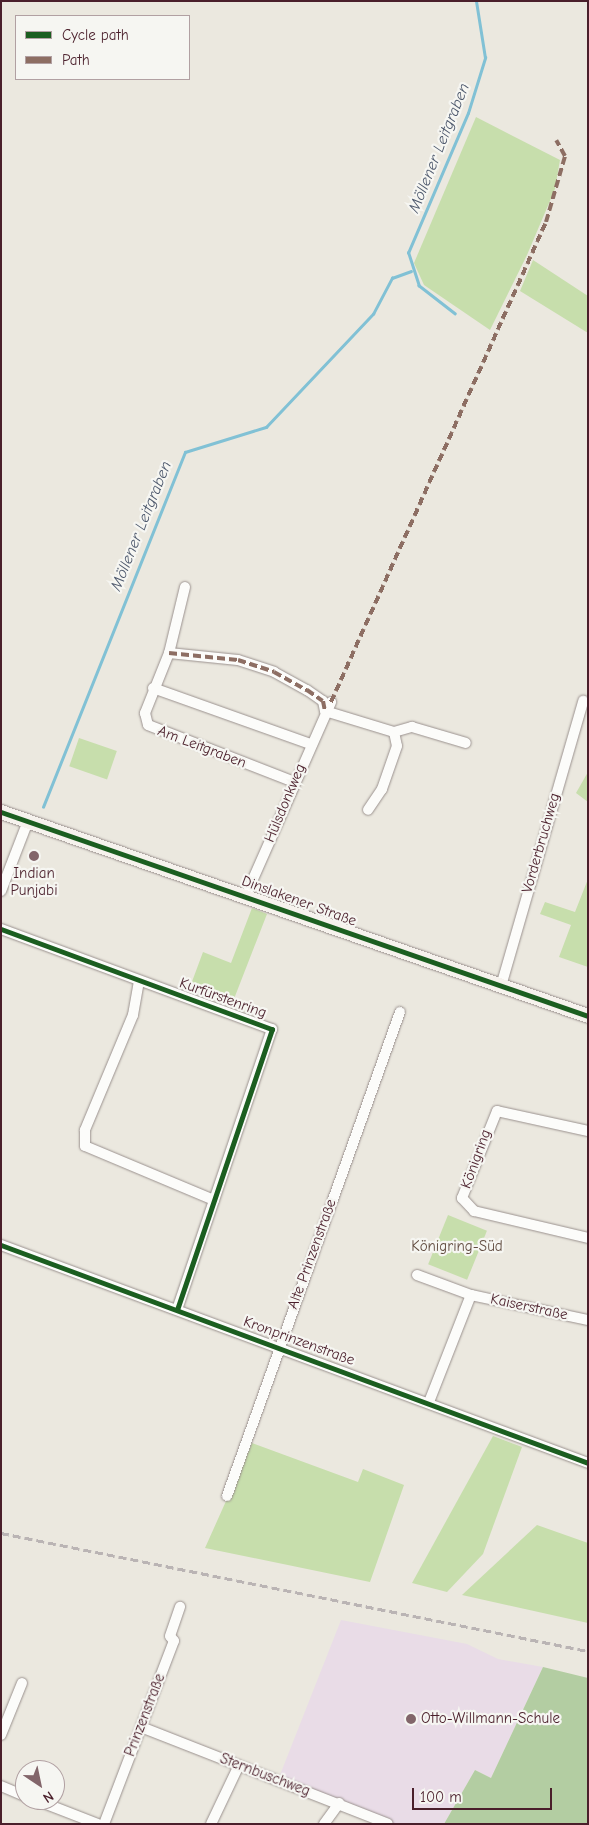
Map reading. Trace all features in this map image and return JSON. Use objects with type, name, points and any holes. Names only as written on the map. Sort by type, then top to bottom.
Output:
[{"type":"main road","name":"Dinslakener Straße","points":[[1,812],[246,895],[588,1016]]},
{"type":"street","name":"Am Leitgraben","points":[[185,587],[169,653],[145,714],[148,725],[158,732],[294,782]]},
{"type":"street","points":[[169,653],[238,660],[274,672],[307,690],[323,701],[325,711],[394,732],[412,727],[466,743]]},
{"type":"street","points":[[154,688],[310,744]]},
{"type":"street","name":"Vorderbruchweg","points":[[501,986],[583,701]]},
{"type":"street","name":"Hülsdonkweg","points":[[246,895],[310,744],[331,702]]},
{"type":"street","points":[[368,810],[382,789],[397,746],[394,732]]},
{"type":"street","points":[[1,892],[28,821]]},
{"type":"street","name":"Kurfürstenring","points":[[1,929],[272,1029],[176,1309]]},
{"type":"street","points":[[139,981],[133,1015],[85,1130],[85,1146],[214,1200]]},
{"type":"street","name":"Alte Prinzenstraße","points":[[227,1496],[279,1346],[400,1012]]},
{"type":"street","name":"Königring","points":[[588,1131],[497,1111],[462,1198],[474,1211],[588,1238]]},
{"type":"street","name":"Kronprinzenstraße","points":[[1,1245],[279,1346],[588,1463]]},
{"type":"street","name":"Kaiserstraße","points":[[418,1275],[471,1295],[588,1320]]},
{"type":"street","name":"Kaiserstraße","points":[[429,1402],[471,1295]]},
{"type":"street","name":"Prinzenstraße","points":[[104,1824],[174,1641],[170,1636],[180,1607]]},
{"type":"street","points":[[1,1735],[22,1683]]},
{"type":"street","name":"Sternbuschweg","points":[[141,1727],[339,1803],[388,1824]]},
{"type":"street","points":[[211,1824],[239,1765]]},
{"type":"street","points":[[1,1786],[15,1792]]},
{"type":"street","points":[[324,1824],[339,1803]]},
{"type":"street","points":[[62,1810],[98,1824]]},
{"type":"shaded area","name":"Otto-Willmann-Schule","points":[[341,1620],[467,1644],[498,1659],[543,1667],[491,1778],[475,1770],[444,1824],[388,1824],[278,1780]]},
{"type":"green space","points":[[476,117],[560,160],[555,189],[527,255],[490,330],[424,285],[414,263]]},
{"type":"green space","points":[[533,260],[588,296],[588,333],[520,291]]},
{"type":"green space","points":[[79,738],[117,751],[107,779],[69,766]]},
{"type":"green space","points":[[588,772],[588,802],[576,793]]},
{"type":"green space","points":[[588,879],[588,967],[559,957],[571,925],[540,914],[545,902],[575,912]]},
{"type":"green space","points":[[252,908],[267,914],[232,1004],[190,987],[203,952],[231,963]]},
{"type":"green space","name":"Königring-Süd","points":[[448,1215],[487,1231],[467,1280],[428,1264]]},
{"type":"green space","points":[[493,1436],[522,1447],[483,1554],[447,1592],[412,1583]]},
{"type":"green space","points":[[252,1443],[358,1482],[363,1469],[404,1485],[370,1582],[205,1548]]},
{"type":"green space","points":[[537,1525],[588,1543],[588,1623],[462,1595]]},
{"type":"green space","points":[[543,1667],[588,1678],[588,1824],[444,1824],[475,1770],[491,1778]]},
{"type":"waterway","name":"Möllener Leitgraben","points":[[455,314],[419,286],[408,253],[468,113],[485,58],[476,1]]},
{"type":"waterway","name":"Möllener Leitgraben","points":[[43,807],[185,452],[266,427],[373,314],[392,278],[411,271]]},
{"type":"railway","points":[[1,1533],[588,1651]]},
{"type":"marked path","points":[[331,702],[546,222],[565,156],[556,140]]},
{"type":"marked path","points":[[169,653],[238,660],[274,672],[323,701],[325,711]]},
{"type":"cycle path","points":[[1,812],[588,1016]]},
{"type":"cycle path","points":[[1,929],[272,1029],[177,1309]]},
{"type":"cycle path","points":[[1,1245],[588,1463]]},
{"type":"place","name":"Indian Punjabi","points":[[34,856]]},
{"type":"place","name":"Otto-Willmann-Schule","points":[[411,1719]]}]
